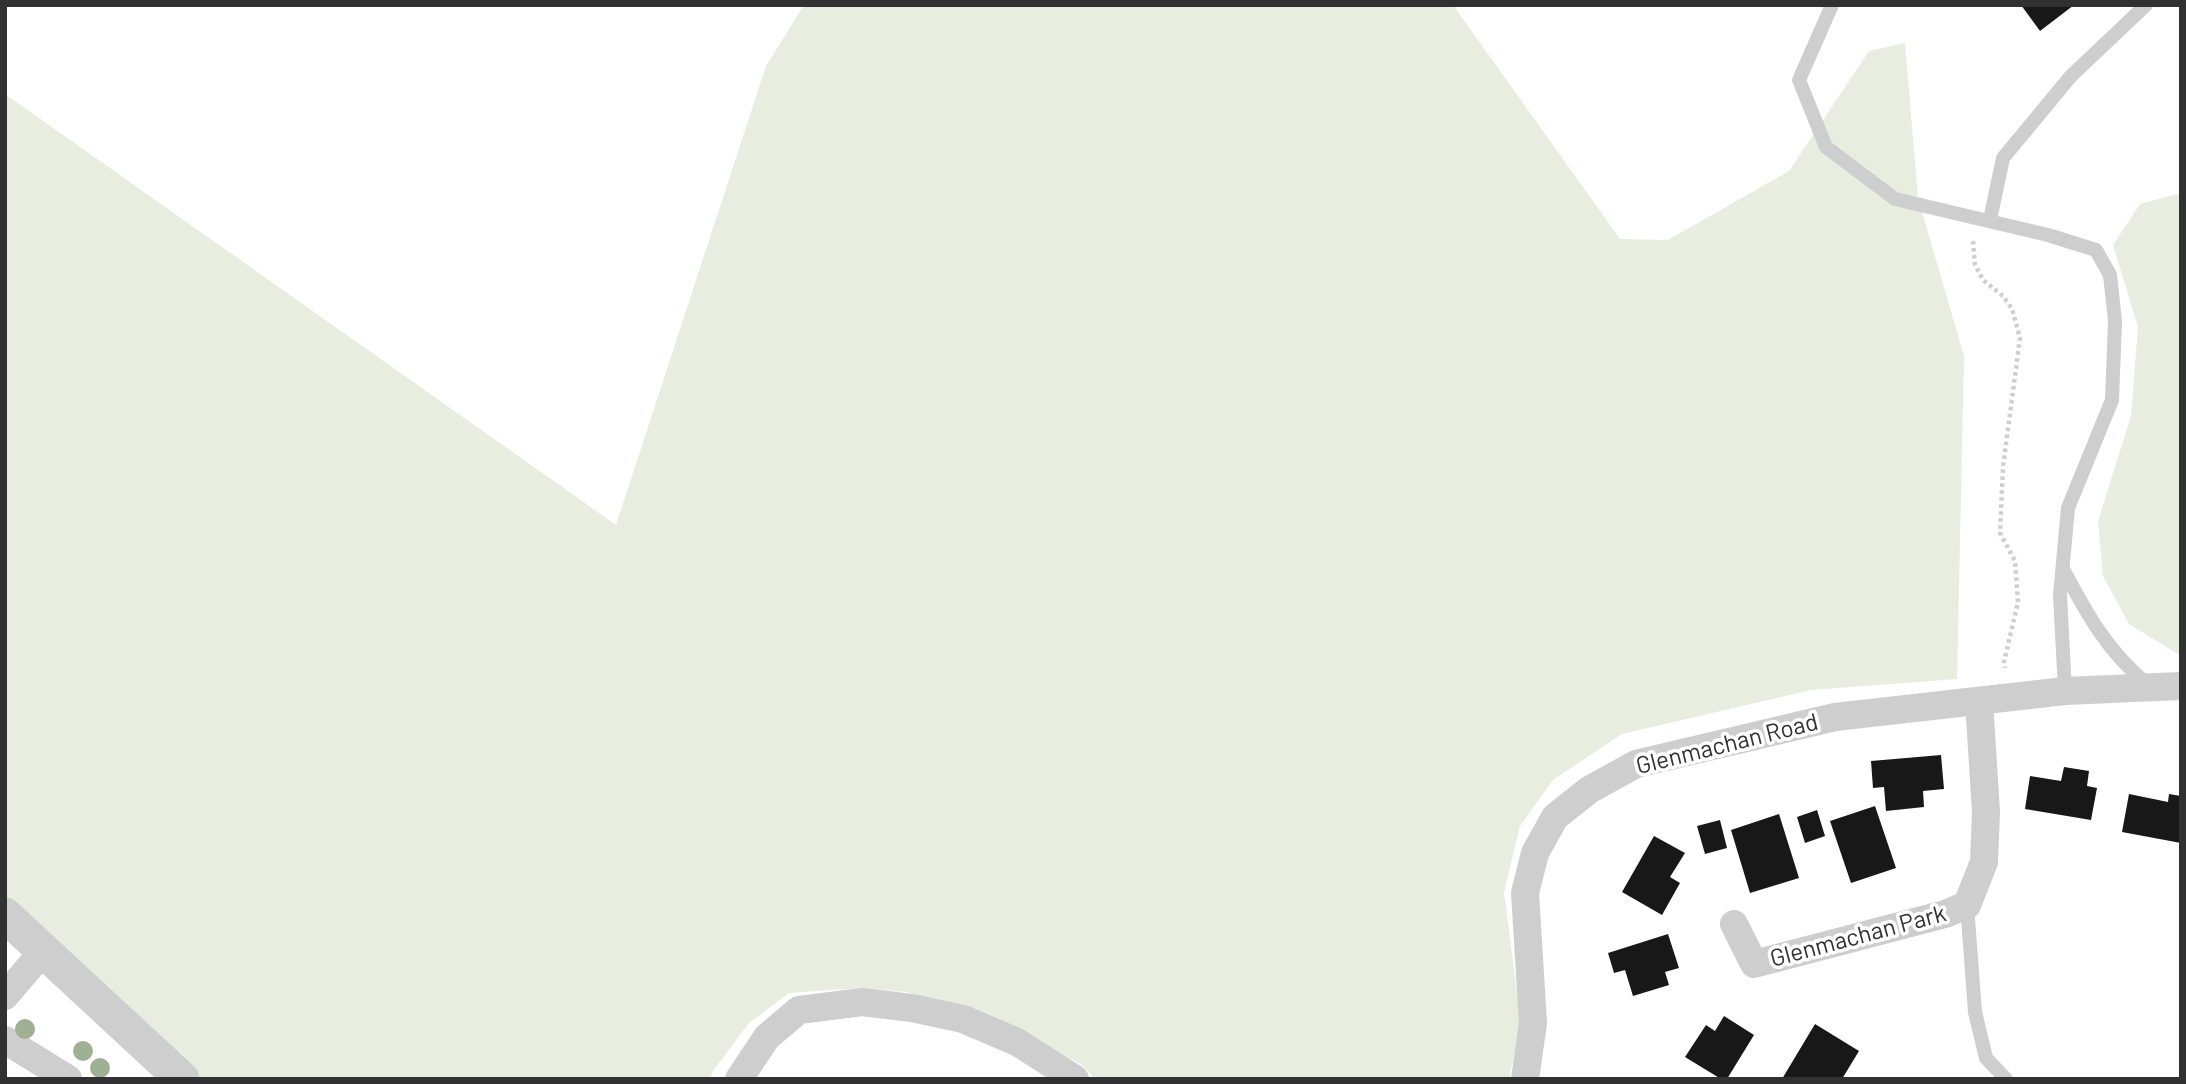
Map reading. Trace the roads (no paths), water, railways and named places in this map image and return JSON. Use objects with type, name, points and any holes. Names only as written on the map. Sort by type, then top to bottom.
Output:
[{"type":"street","name":"Glenmachan Road","points":[[1525,1079],[1534,1023],[1525,893],[1535,853],[1555,817],[1589,790],[1636,764],[1835,717],[2066,691],[2181,686]]},
{"type":"street","name":"Glenmachan Park","points":[[1734,924],[1754,964],[1945,915],[1967,905],[1984,862],[1986,812],[1979,701]]},
{"type":"street","points":[[5,915],[45,949],[182,1079]]},
{"type":"street","points":[[5,996],[45,949]]},
{"type":"street","points":[[739,1079],[767,1037],[799,1010],[862,1002],[912,1008],[963,1019],[1017,1042],[1075,1079]]},
{"type":"street","points":[[5,1040],[68,1079]]},
{"type":"lane","points":[[1832,5],[1800,80],[1826,148],[1895,199],[1990,220],[2096,250],[2110,275],[2115,321],[2112,400],[2068,508],[2060,595],[2066,691]]},
{"type":"lane","points":[[1990,220],[2003,158],[2071,76],[2146,5]]},
{"type":"lane","points":[[2062,568],[2094,626],[2129,669],[2151,687]]},
{"type":"lane","points":[[1967,905],[1975,1012],[1986,1058],[2006,1079]]}]
